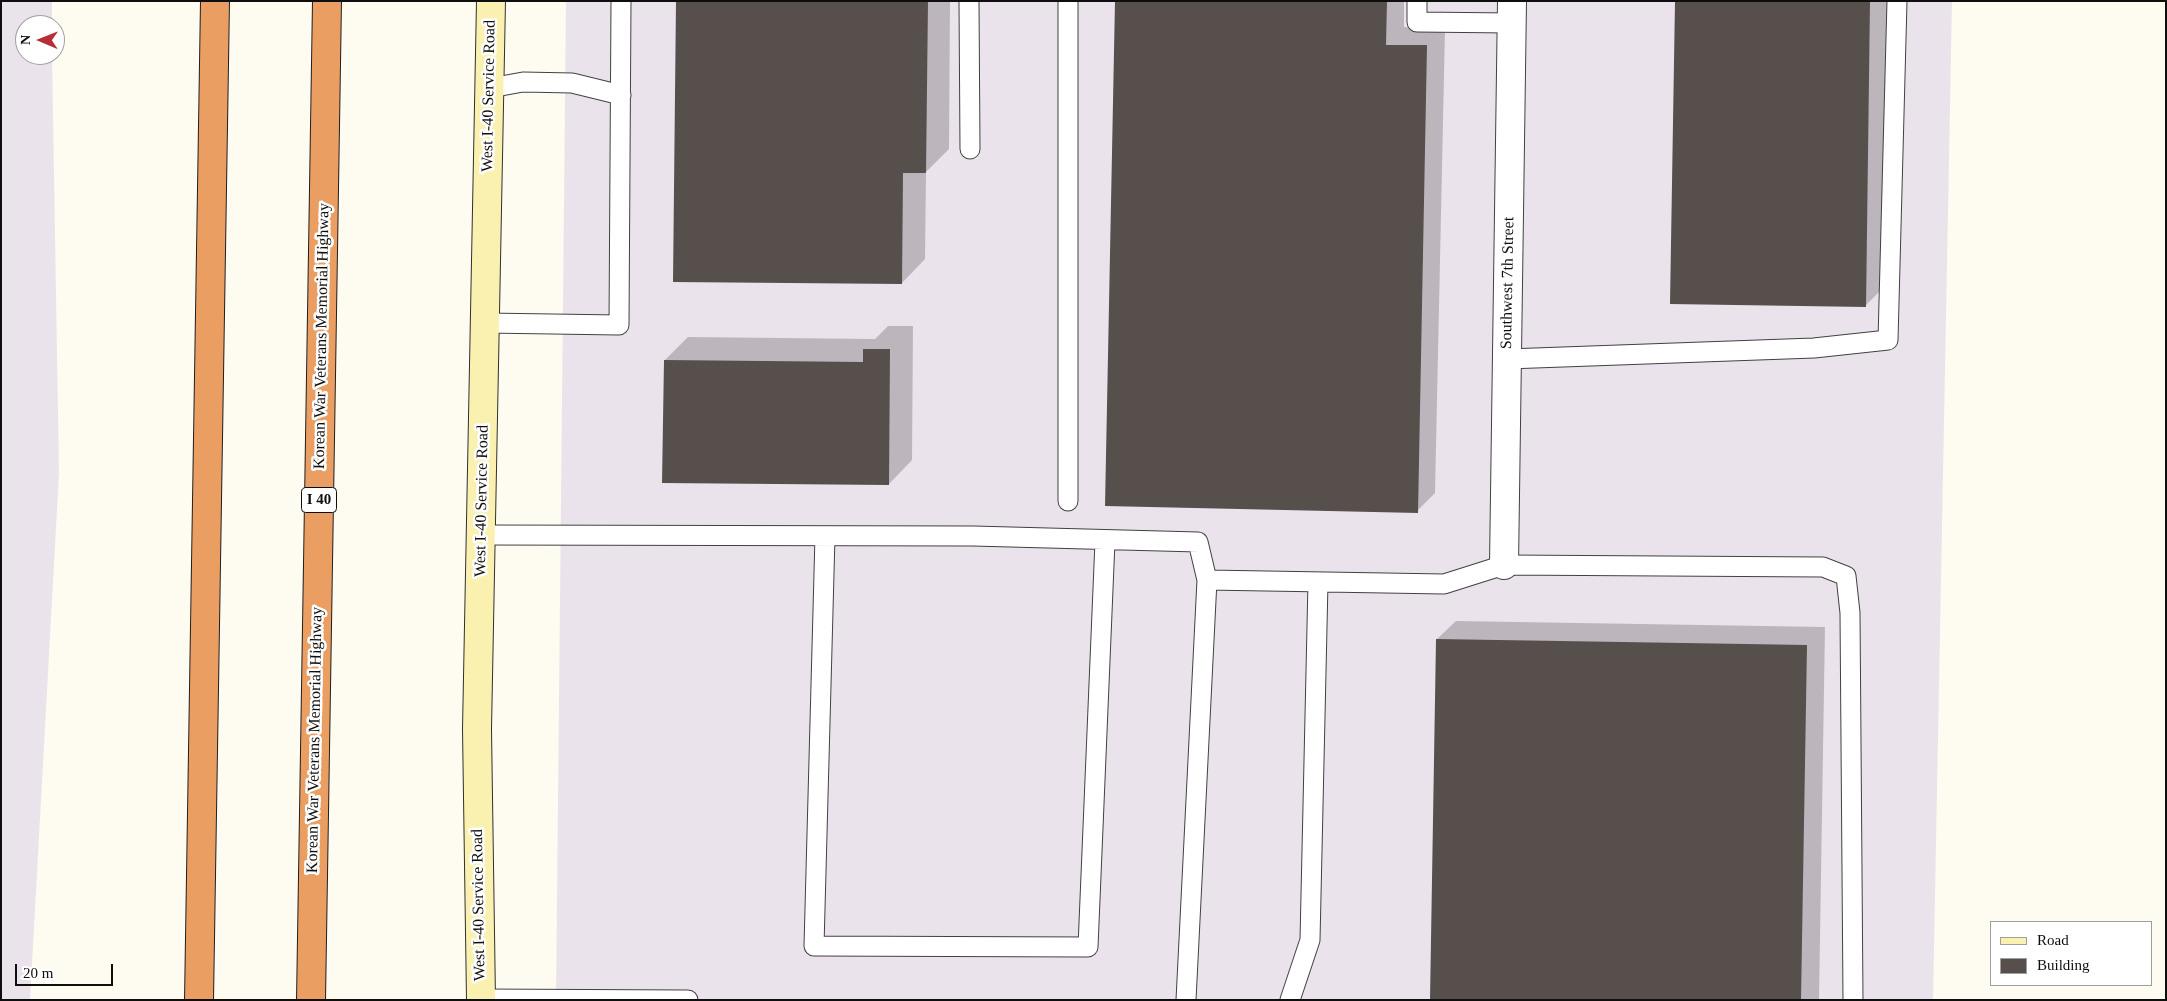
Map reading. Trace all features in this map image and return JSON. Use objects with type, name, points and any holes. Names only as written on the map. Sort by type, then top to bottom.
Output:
[{"type":"highway","points":[[198,1000],[215,1]]},
{"type":"highway","name":"Korean War Veterans Memorial Highway","points":[[311,1000],[327,1]]},
{"type":"street","name":"West I-40 Service Road","points":[[481,999],[477,729],[491,1]]},
{"type":"street","name":"Southwest 7th Street","points":[[1504,565],[1511,12]]},
{"type":"lane","points":[[485,323],[619,325],[621,1]]},
{"type":"lane","points":[[969,1],[970,149]]},
{"type":"lane","points":[[1068,1],[1068,501]]},
{"type":"lane","points":[[1417,1],[1417,22],[1511,12]]},
{"type":"lane","points":[[1507,359],[1814,348],[1888,340],[1897,1]]},
{"type":"lane","points":[[490,88],[523,82],[572,83],[621,95]]},
{"type":"lane","points":[[481,535],[973,536],[1198,542],[1208,580],[1186,1000]]},
{"type":"lane","points":[[826,536],[814,946],[1088,947],[1105,541]]},
{"type":"lane","points":[[1208,580],[1444,584],[1504,565],[1823,567],[1846,576],[1850,613],[1853,1000]]},
{"type":"lane","points":[[1290,1000],[1310,940],[1318,582]]},
{"type":"lane","points":[[481,999],[688,1000]]},
{"type":"shaded area","points":[[1,1],[52,1],[52,15],[15,15],[15,65],[52,65],[59,473],[30,1000],[1,1000]]},
{"type":"shaded area","points":[[566,1],[1952,1],[1933,1000],[556,1000]]},
{"type":"building","points":[[676,1],[928,1],[926,173],[903,173],[902,284],[673,282]]},
{"type":"building","points":[[1115,1],[1387,1],[1386,45],[1427,45],[1418,513],[1105,506]]},
{"type":"building","points":[[1675,1],[1870,1],[1866,307],[1670,304]]},
{"type":"building","points":[[863,349],[890,349],[889,485],[662,483],[664,360],[863,362]]},
{"type":"building","points":[[1436,639],[1807,645],[1801,1000],[1430,1000]]}]
